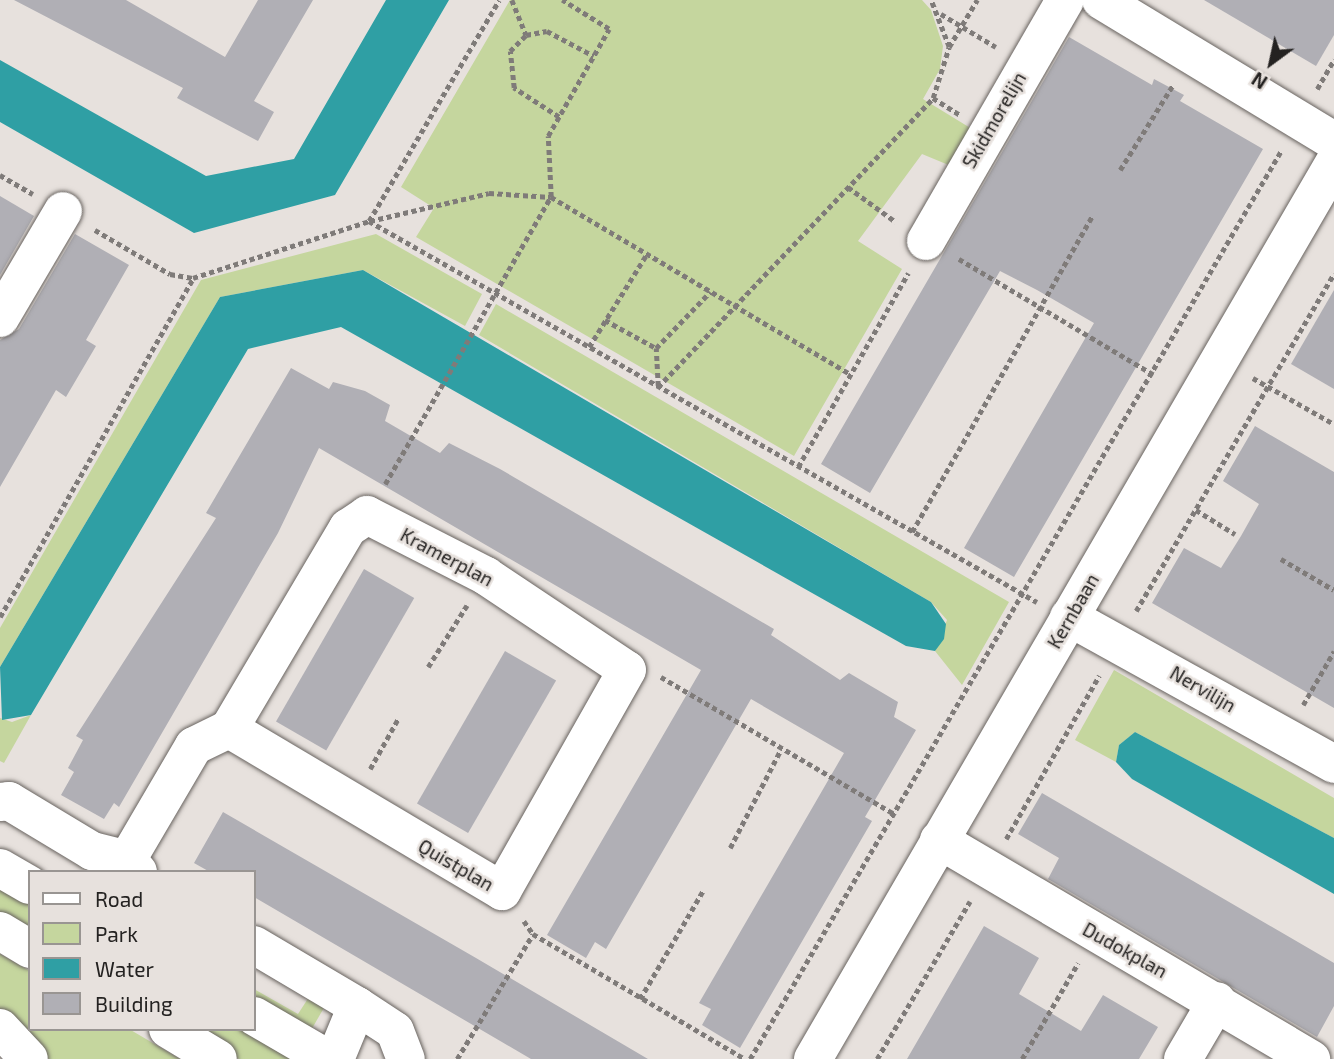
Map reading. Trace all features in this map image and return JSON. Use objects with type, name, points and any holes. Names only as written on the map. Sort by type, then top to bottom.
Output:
[{"type":"street","name":"Skidmorelijn","points":[[926,241],[1065,0]]},
{"type":"street","points":[[1101,0],[1191,57],[1334,141]]},
{"type":"street","name":"Kernbaan","points":[[814,1059],[1334,163]]},
{"type":"street","points":[[0,318],[63,211]]},
{"type":"street","points":[[0,802],[9,800],[92,851],[133,866],[194,746],[229,729],[348,528],[367,515]]},
{"type":"street","name":"Kramerplan","points":[[367,515],[486,576],[627,670]]},
{"type":"street","name":"Nervilijn","points":[[1060,633],[1285,736],[1334,764]]},
{"type":"street","name":"Quistplan","points":[[229,729],[502,891],[627,670]]},
{"type":"street","name":"Dudokplan","points":[[939,840],[1094,934],[1217,1002],[1311,1059]]},
{"type":"street","points":[[0,868],[28,885]]},
{"type":"street","points":[[0,931],[28,948]]},
{"type":"street","points":[[256,946],[395,1031],[406,1059]]},
{"type":"street","points":[[1183,1059],[1217,1002]]},
{"type":"street","points":[[335,1059],[357,1006]]},
{"type":"street","points":[[256,1017],[328,1059]]},
{"type":"street","points":[[0,1028],[29,1059]]},
{"type":"street","points":[[170,1031],[218,1059]]},
{"type":"path","points":[[369,221],[499,0]]},
{"type":"path","points":[[512,0],[526,35]]},
{"type":"path","points":[[367,515],[551,197],[548,136],[609,29],[562,0]]},
{"type":"path","points":[[931,0],[940,13],[949,47]]},
{"type":"path","points":[[657,387],[933,98],[949,47],[976,0]]},
{"type":"path","points":[[940,13],[1026,65]]},
{"type":"path","points":[[559,117],[520,94],[509,79],[510,51],[526,35],[555,33],[594,56]]},
{"type":"path","points":[[1120,170],[1191,57]]},
{"type":"path","points":[[533,934],[640,999],[748,1059],[1154,375],[1299,120]]},
{"type":"path","points":[[0,175],[170,274],[193,278],[369,221],[489,193],[551,197],[850,374]]},
{"type":"path","points":[[848,187],[926,241],[1154,375]]},
{"type":"path","points":[[912,532],[1092,217]]},
{"type":"path","points":[[369,221],[1023,596],[1060,633]]},
{"type":"path","points":[[798,467],[926,241]]},
{"type":"path","points":[[589,347],[647,254]]},
{"type":"path","points":[[0,617],[193,278]]},
{"type":"path","points":[[657,387],[656,348],[710,292]]},
{"type":"path","points":[[605,320],[656,348]]},
{"type":"path","points":[[1177,335],[1334,424]]},
{"type":"path","points":[[1196,510],[1236,534]]},
{"type":"path","points":[[1281,559],[1334,590]]},
{"type":"path","points":[[428,667],[486,576]]},
{"type":"path","points":[[1285,736],[1334,651]]},
{"type":"path","points":[[627,670],[649,669],[780,751],[893,813]]},
{"type":"path","points":[[350,803],[398,719]]},
{"type":"path","points":[[730,848],[780,751]]},
{"type":"path","points":[[640,999],[704,888]]},
{"type":"path","points":[[457,1059],[533,934],[533,926],[504,910],[502,891]]},
{"type":"path","points":[[1022,1059],[1094,934]]},
{"type":"green space","points":[[510,0],[922,0],[931,10],[943,46],[940,69],[923,99],[972,129],[951,166],[922,154],[858,241],[902,269],[794,456],[416,237],[434,208],[401,187]]},
{"type":"green space","points":[[376,234],[482,294],[465,326],[363,270],[220,297],[0,667],[0,628],[201,280]]},
{"type":"green space","points":[[496,304],[1009,602],[962,685],[935,651],[947,620],[931,602],[479,335]]},
{"type":"green space","points":[[1114,670],[1334,798],[1334,838],[1135,732],[1119,745],[1116,762],[1075,740]]},
{"type":"green space","points":[[31,715],[4,763],[0,761],[0,718],[12,722]]},
{"type":"green space","points":[[0,886],[28,902],[28,936],[0,920]]},
{"type":"green space","points":[[0,954],[28,970],[28,1031],[132,1031],[180,1059],[49,1059],[0,1009]]},
{"type":"green space","points":[[256,990],[298,1014],[309,997],[325,1006],[310,1032],[256,1001]]},
{"type":"green space","points":[[191,1031],[250,1031],[298,1059],[239,1059]]},
{"type":"water","points":[[386,0],[449,0],[335,195],[194,233],[0,122],[0,60],[206,176],[294,159]]},
{"type":"water","points":[[363,270],[931,602],[946,624],[944,639],[935,651],[906,646],[341,327],[248,349],[31,715],[2,720],[0,667],[220,297]]},
{"type":"water","points":[[1135,732],[1334,838],[1334,894],[1132,779],[1116,762],[1119,745]]},
{"type":"building","points":[[14,0],[126,0],[225,57],[258,0],[313,0],[254,101],[274,112],[258,141],[177,98],[183,88]]},
{"type":"building","points":[[1204,0],[1334,0],[1334,35],[1316,66]]},
{"type":"building","points":[[1069,37],[1152,85],[1154,79],[1184,95],[1180,101],[1263,149],[1014,577],[964,548],[1094,323],[1000,271],[870,493],[821,464]]},
{"type":"building","points":[[0,196],[34,216],[0,275]]},
{"type":"building","points":[[75,234],[129,265],[86,340],[96,346],[66,397],[56,390],[0,487],[0,340],[19,329]]},
{"type":"building","points":[[1334,290],[1334,389],[1291,364]]},
{"type":"building","points":[[291,368],[329,389],[333,382],[365,391],[390,405],[385,421],[440,453],[449,443],[500,469],[774,629],[771,635],[840,680],[849,673],[898,702],[894,717],[916,730],[865,817],[872,821],[740,1048],[702,1025],[711,1009],[699,1003],[844,753],[751,699],[606,949],[595,942],[586,958],[547,935],[701,670],[319,448],[278,533],[119,807],[114,803],[104,819],[61,795],[74,772],[68,768],[83,740],[76,736],[216,518],[206,513]]},
{"type":"building","points":[[1255,426],[1334,472],[1334,708],[1152,603],[1184,548],[1221,568],[1241,536],[1259,504],[1223,481]]},
{"type":"building","points":[[364,569],[414,598],[326,750],[276,721]]},
{"type":"building","points":[[505,651],[556,680],[468,833],[417,803]]},
{"type":"building","points":[[1042,793],[1334,963],[1334,1006],[1317,1037],[1048,879],[1059,858],[1018,834]]},
{"type":"building","points":[[223,812],[648,1059],[531,1059],[256,898],[256,870],[206,870],[194,863]]},
{"type":"building","points":[[984,926],[1039,958],[1019,994],[1081,1031],[1103,995],[1158,1027],[1139,1059],[907,1059]]}]
